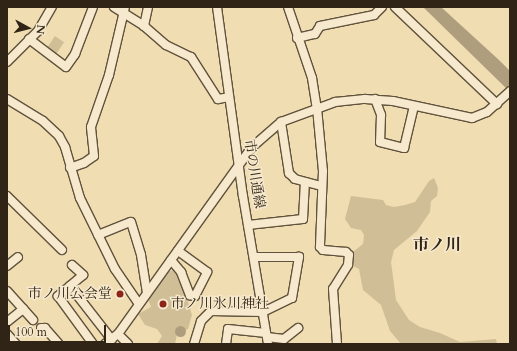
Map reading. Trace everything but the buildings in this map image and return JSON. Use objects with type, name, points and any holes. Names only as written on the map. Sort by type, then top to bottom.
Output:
[{"type":"street","points":[[7,62],[38,31],[52,7]]},
{"type":"street","points":[[29,40],[66,67],[75,54],[93,7]]},
{"type":"street","points":[[114,7],[124,9],[166,45],[191,57],[218,99],[230,98]]},
{"type":"street","points":[[144,26],[148,7]]},
{"type":"street","name":"市の川通線","points":[[217,7],[239,167],[267,338]]},
{"type":"street","points":[[288,7],[297,38],[312,78],[317,108],[322,186],[320,247],[324,250],[346,252],[349,255],[348,265],[333,289],[337,344]]},
{"type":"street","points":[[297,38],[315,34],[320,26],[374,15],[382,7]]},
{"type":"street","points":[[395,7],[497,104]]},
{"type":"street","points":[[70,168],[84,163],[94,156],[91,127],[109,75],[124,9]]},
{"type":"street","points":[[111,339],[139,304],[239,167],[251,148],[281,122],[317,108],[349,100],[376,99],[472,118],[484,114],[510,91]]},
{"type":"street","points":[[7,99],[43,121],[59,136],[64,147],[80,198],[115,269],[139,304]]},
{"type":"street","points":[[376,99],[381,115],[380,142],[404,148],[414,106]]},
{"type":"street","points":[[281,122],[289,173],[295,180],[322,186]]},
{"type":"street","points":[[248,225],[303,219],[305,182]]},
{"type":"street","points":[[7,196],[62,250]]},
{"type":"street","points":[[98,235],[131,222],[141,255],[147,293]]},
{"type":"street","points":[[171,260],[181,272],[190,295],[195,296],[207,272],[178,250]]},
{"type":"street","points":[[7,266],[18,257]]},
{"type":"street","points":[[194,344],[201,321],[211,312],[263,312],[292,298],[299,257],[254,257]]},
{"type":"street","points":[[72,265],[83,275],[58,296],[93,344]]},
{"type":"street","points":[[70,286],[111,339],[128,344]]},
{"type":"street","points":[[7,290],[33,320]]},
{"type":"street","points":[[7,322],[23,309]]},
{"type":"street","points":[[40,328],[45,328],[59,344]]},
{"type":"street","points":[[226,344],[228,329],[267,338],[284,339],[298,328]]},
{"type":"street","points":[[7,334],[16,344]]},
{"type":"shaded area","points":[[423,7],[441,7],[499,60],[510,71],[510,92]]},
{"type":"shaded area","points":[[55,36],[64,42],[55,56],[45,50]]},
{"type":"shaded area","points":[[434,178],[438,188],[437,196],[431,201],[430,212],[417,231],[394,250],[391,262],[396,300],[409,320],[420,327],[440,333],[460,342],[496,339],[497,344],[401,344],[390,331],[381,305],[363,290],[359,269],[351,265],[354,251],[363,244],[364,235],[361,230],[351,228],[345,219],[351,196],[383,200],[386,205],[394,207],[405,205],[415,202],[429,181]]},
{"type":"shaded area","points":[[174,270],[181,280],[192,315],[188,329],[177,334],[175,344],[157,344],[162,336],[157,329],[145,325],[138,314],[151,307],[148,299],[168,272]]},
{"type":"shaded area","points":[[180,325],[184,327],[186,331],[184,335],[180,337],[176,335],[174,331],[176,327]]},
{"type":"place","name":"市ノ川公会堂","points":[[120,294]]},
{"type":"place","name":"市ノ川氷川神社","points":[[163,304]]},
{"type":"district","name":"市ノ川","points":[[437,245]]}]
